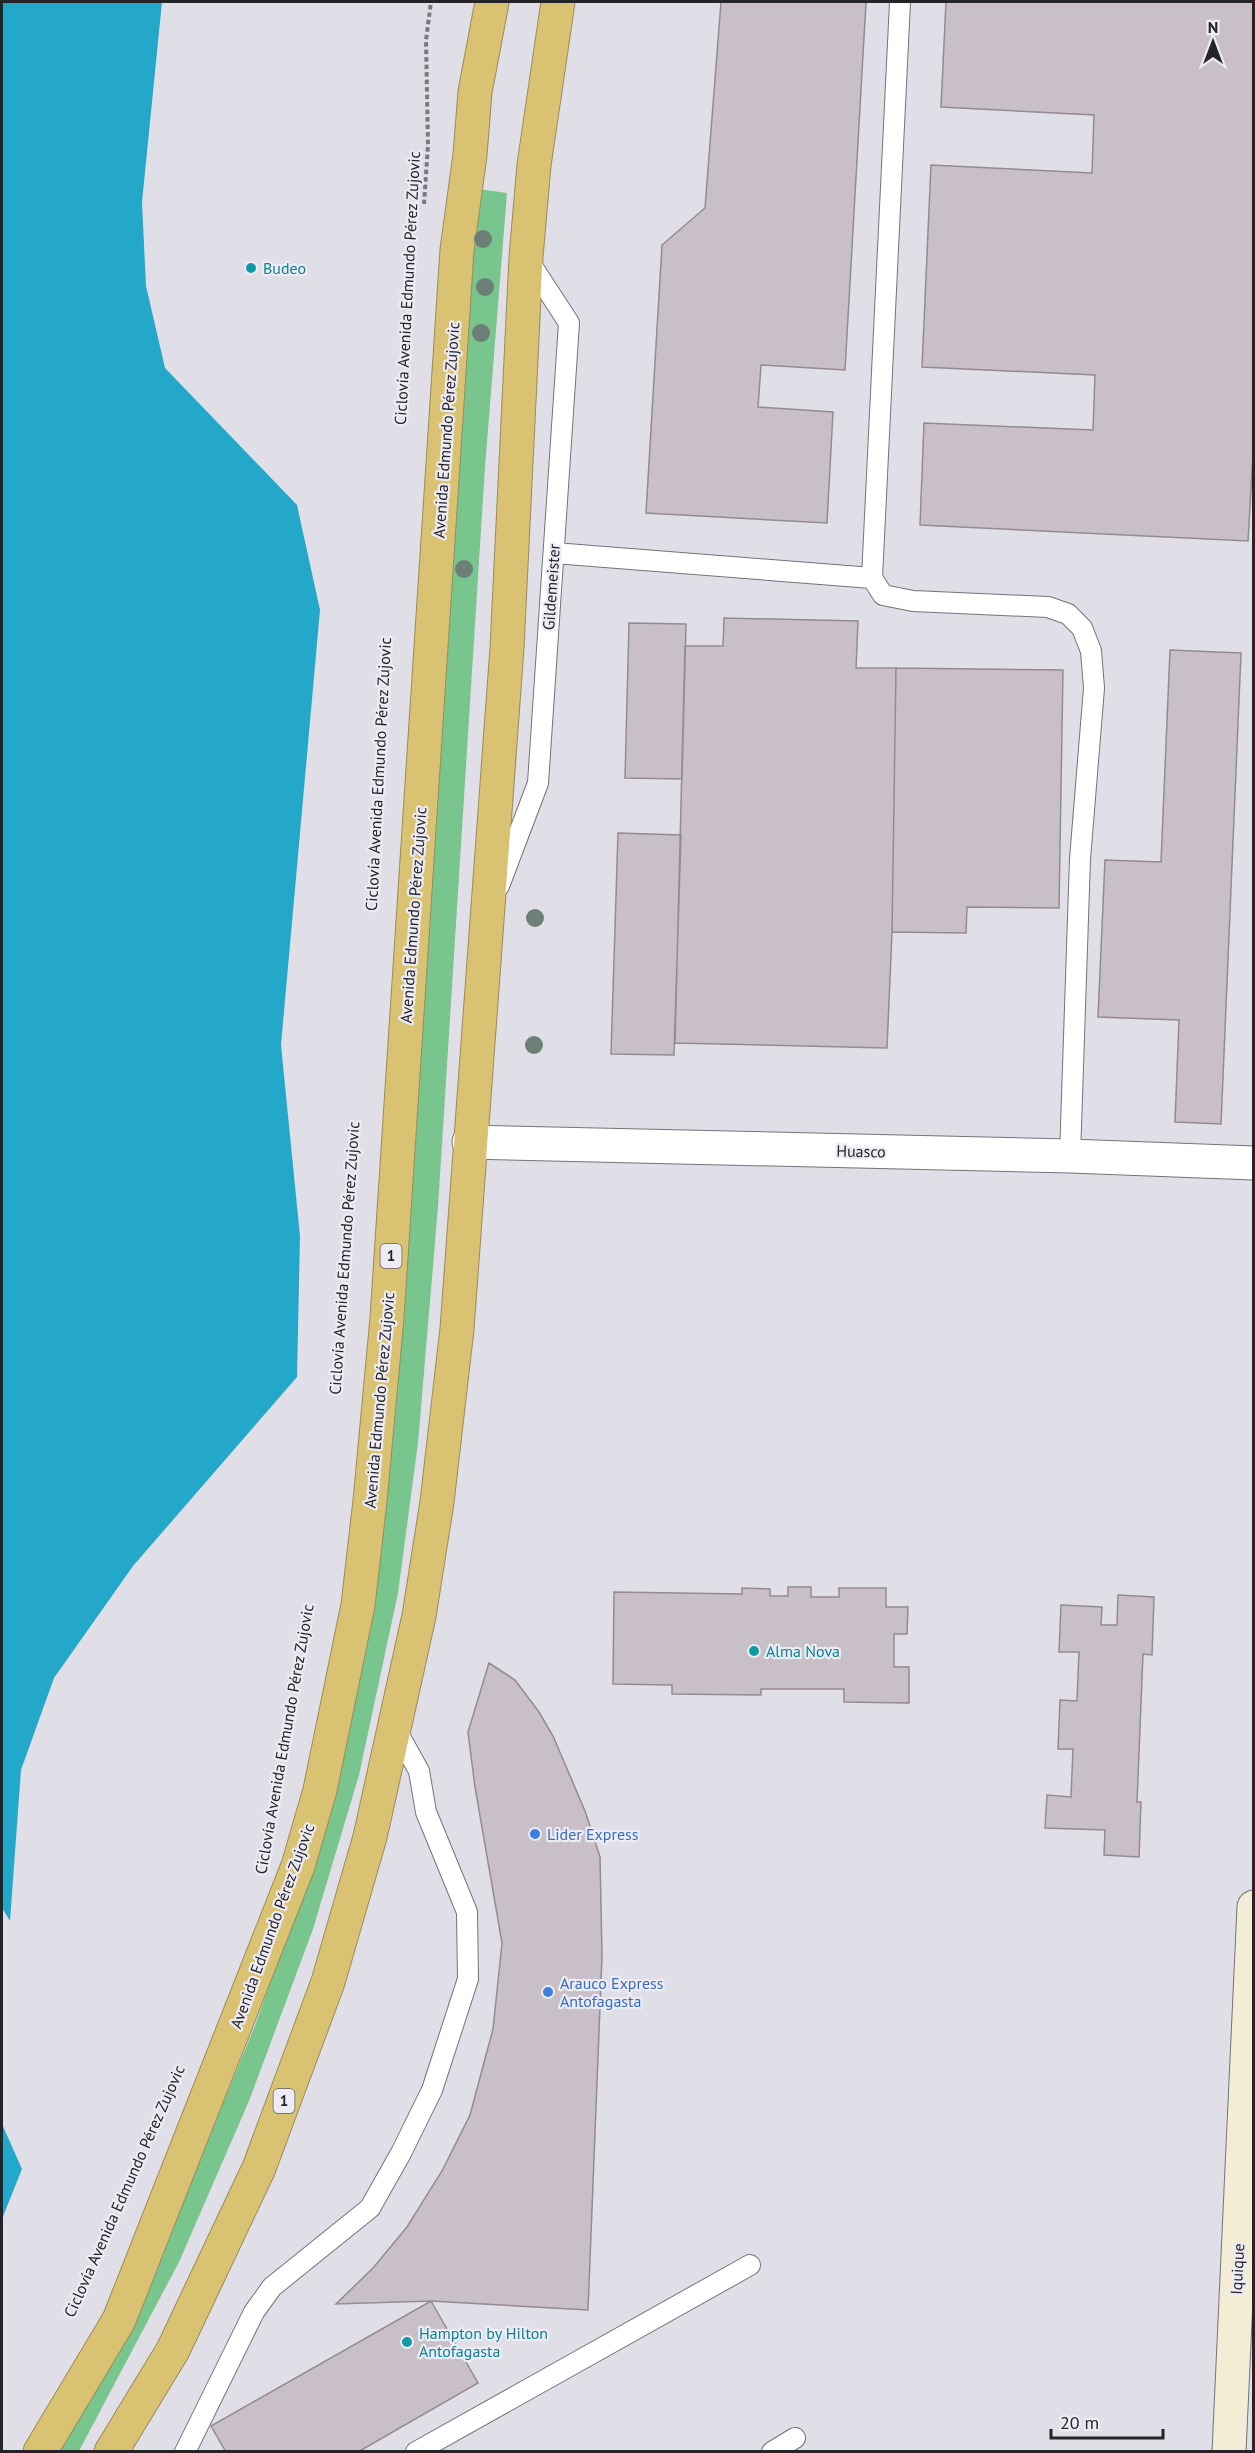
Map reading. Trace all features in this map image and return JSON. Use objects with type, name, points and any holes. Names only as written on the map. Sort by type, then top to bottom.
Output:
[{"type":"highway","name":"Avenida Edmundo Pérez Zujovic","points":[[40,2451],[118,2320],[298,1866],[320,1791],[358,1605],[387,1318],[458,250],[475,92],[492,2]]},
{"type":"highway","name":"1","points":[[111,2451],[173,2350],[259,2168],[328,1982],[370,1837],[419,1616],[437,1502],[457,1329],[507,648],[526,257],[534,165],[558,2]]},
{"type":"street","name":"Huasco","points":[[469,1142],[1070,1156],[1254,1163]]},
{"type":"street","name":"Iquique","points":[[1229,2451],[1248,2142],[1254,1907]]},
{"type":"lane","points":[[900,2],[872,578],[884,595],[913,601],[1048,607],[1068,614],[1082,628],[1091,651],[1094,688],[1080,859],[1070,1156]]},
{"type":"lane","name":"Gildemeister","points":[[486,919],[538,783],[569,324],[526,257]]},
{"type":"lane","points":[[554,553],[872,578]]},
{"type":"lane","points":[[185,2451],[254,2312],[272,2287],[370,2208],[401,2153],[432,2090],[468,1979],[467,1912],[426,1812],[419,1771],[394,1726]]},
{"type":"lane","points":[[416,2451],[750,2265]]},
{"type":"lane","points":[[771,2451],[795,2438]]},
{"type":"path","name":"Ciclovía Avenida Edmundo Pérez Zujovic","points":[[424,205],[428,145],[426,40],[431,2]]},
{"type":"green space","points":[[478,189],[507,193],[485,467],[438,1207],[418,1443],[398,1593],[359,1775],[313,1929],[249,2101],[179,2262],[79,2451],[52,2452],[184,2198],[256,2023],[297,1908],[351,1722],[374,1593],[396,1408],[406,1281],[419,1039]]},
{"type":"water","points":[[2,2],[162,2],[142,202],[146,286],[165,368],[297,505],[320,610],[281,1045],[300,1236],[297,1377],[133,1566],[54,1678],[21,1770],[10,1921],[2,1908]]},
{"type":"water","points":[[2,2124],[22,2169],[2,2219]]},
{"type":"building","points":[[721,2],[866,2],[845,370],[761,365],[758,407],[833,412],[827,523],[646,513],[662,245],[705,208]]},
{"type":"building","points":[[946,2],[1254,2],[1254,437],[1248,541],[920,525],[924,423],[1093,430],[1095,375],[922,367],[931,165],[1092,173],[1094,115],[941,107]]},
{"type":"building","points":[[724,618],[858,621],[856,668],[896,668],[892,932],[887,1048],[675,1043],[685,646],[723,646]]},
{"type":"building","points":[[629,623],[686,624],[682,779],[625,778]]},
{"type":"building","points":[[1170,650],[1241,653],[1221,1124],[1175,1122],[1179,1020],[1098,1017],[1105,860],[1161,862]]},
{"type":"building","points":[[896,668],[1063,670],[1059,908],[967,907],[966,933],[892,932]]},
{"type":"building","points":[[618,833],[681,835],[674,1055],[611,1054]]},
{"type":"building","name":"Alma Nova","points":[[788,1587],[811,1587],[811,1597],[839,1597],[839,1588],[886,1588],[886,1607],[908,1607],[907,1634],[894,1634],[894,1667],[909,1667],[909,1703],[844,1702],[844,1689],[761,1689],[761,1695],[672,1694],[672,1685],[613,1684],[614,1592],[742,1594],[742,1588],[770,1589],[770,1596],[788,1596]]},
{"type":"building","points":[[1118,1595],[1154,1597],[1152,1655],[1143,1654],[1137,1802],[1141,1802],[1139,1857],[1104,1855],[1105,1830],[1045,1828],[1047,1795],[1071,1797],[1073,1749],[1058,1749],[1060,1700],[1077,1701],[1079,1652],[1059,1652],[1061,1605],[1102,1607],[1101,1625],[1117,1625]]},
{"type":"building","name":"Arauco Express Antofagasta","points":[[489,1663],[515,1680],[539,1712],[553,1736],[585,1811],[600,1857],[602,1956],[588,2310],[431,2301],[336,2304],[373,2268],[407,2227],[442,2171],[470,2115],[493,2029],[502,1943],[475,1787],[468,1732]]},
{"type":"building","name":"Hampton by Hilton Antofagasta","points":[[431,2301],[478,2383],[358,2452],[226,2452],[211,2426]]},
{"type":"place","name":"Budeo","points":[[251,268]]},
{"type":"place","name":"Alma Nova","points":[[754,1651]]},
{"type":"place","name":"Lider Express","points":[[535,1834]]},
{"type":"place","name":"Arauco Express Antofagasta","points":[[548,1992]]},
{"type":"place","name":"Hampton by Hilton Antofagasta","points":[[407,2342]]}]
